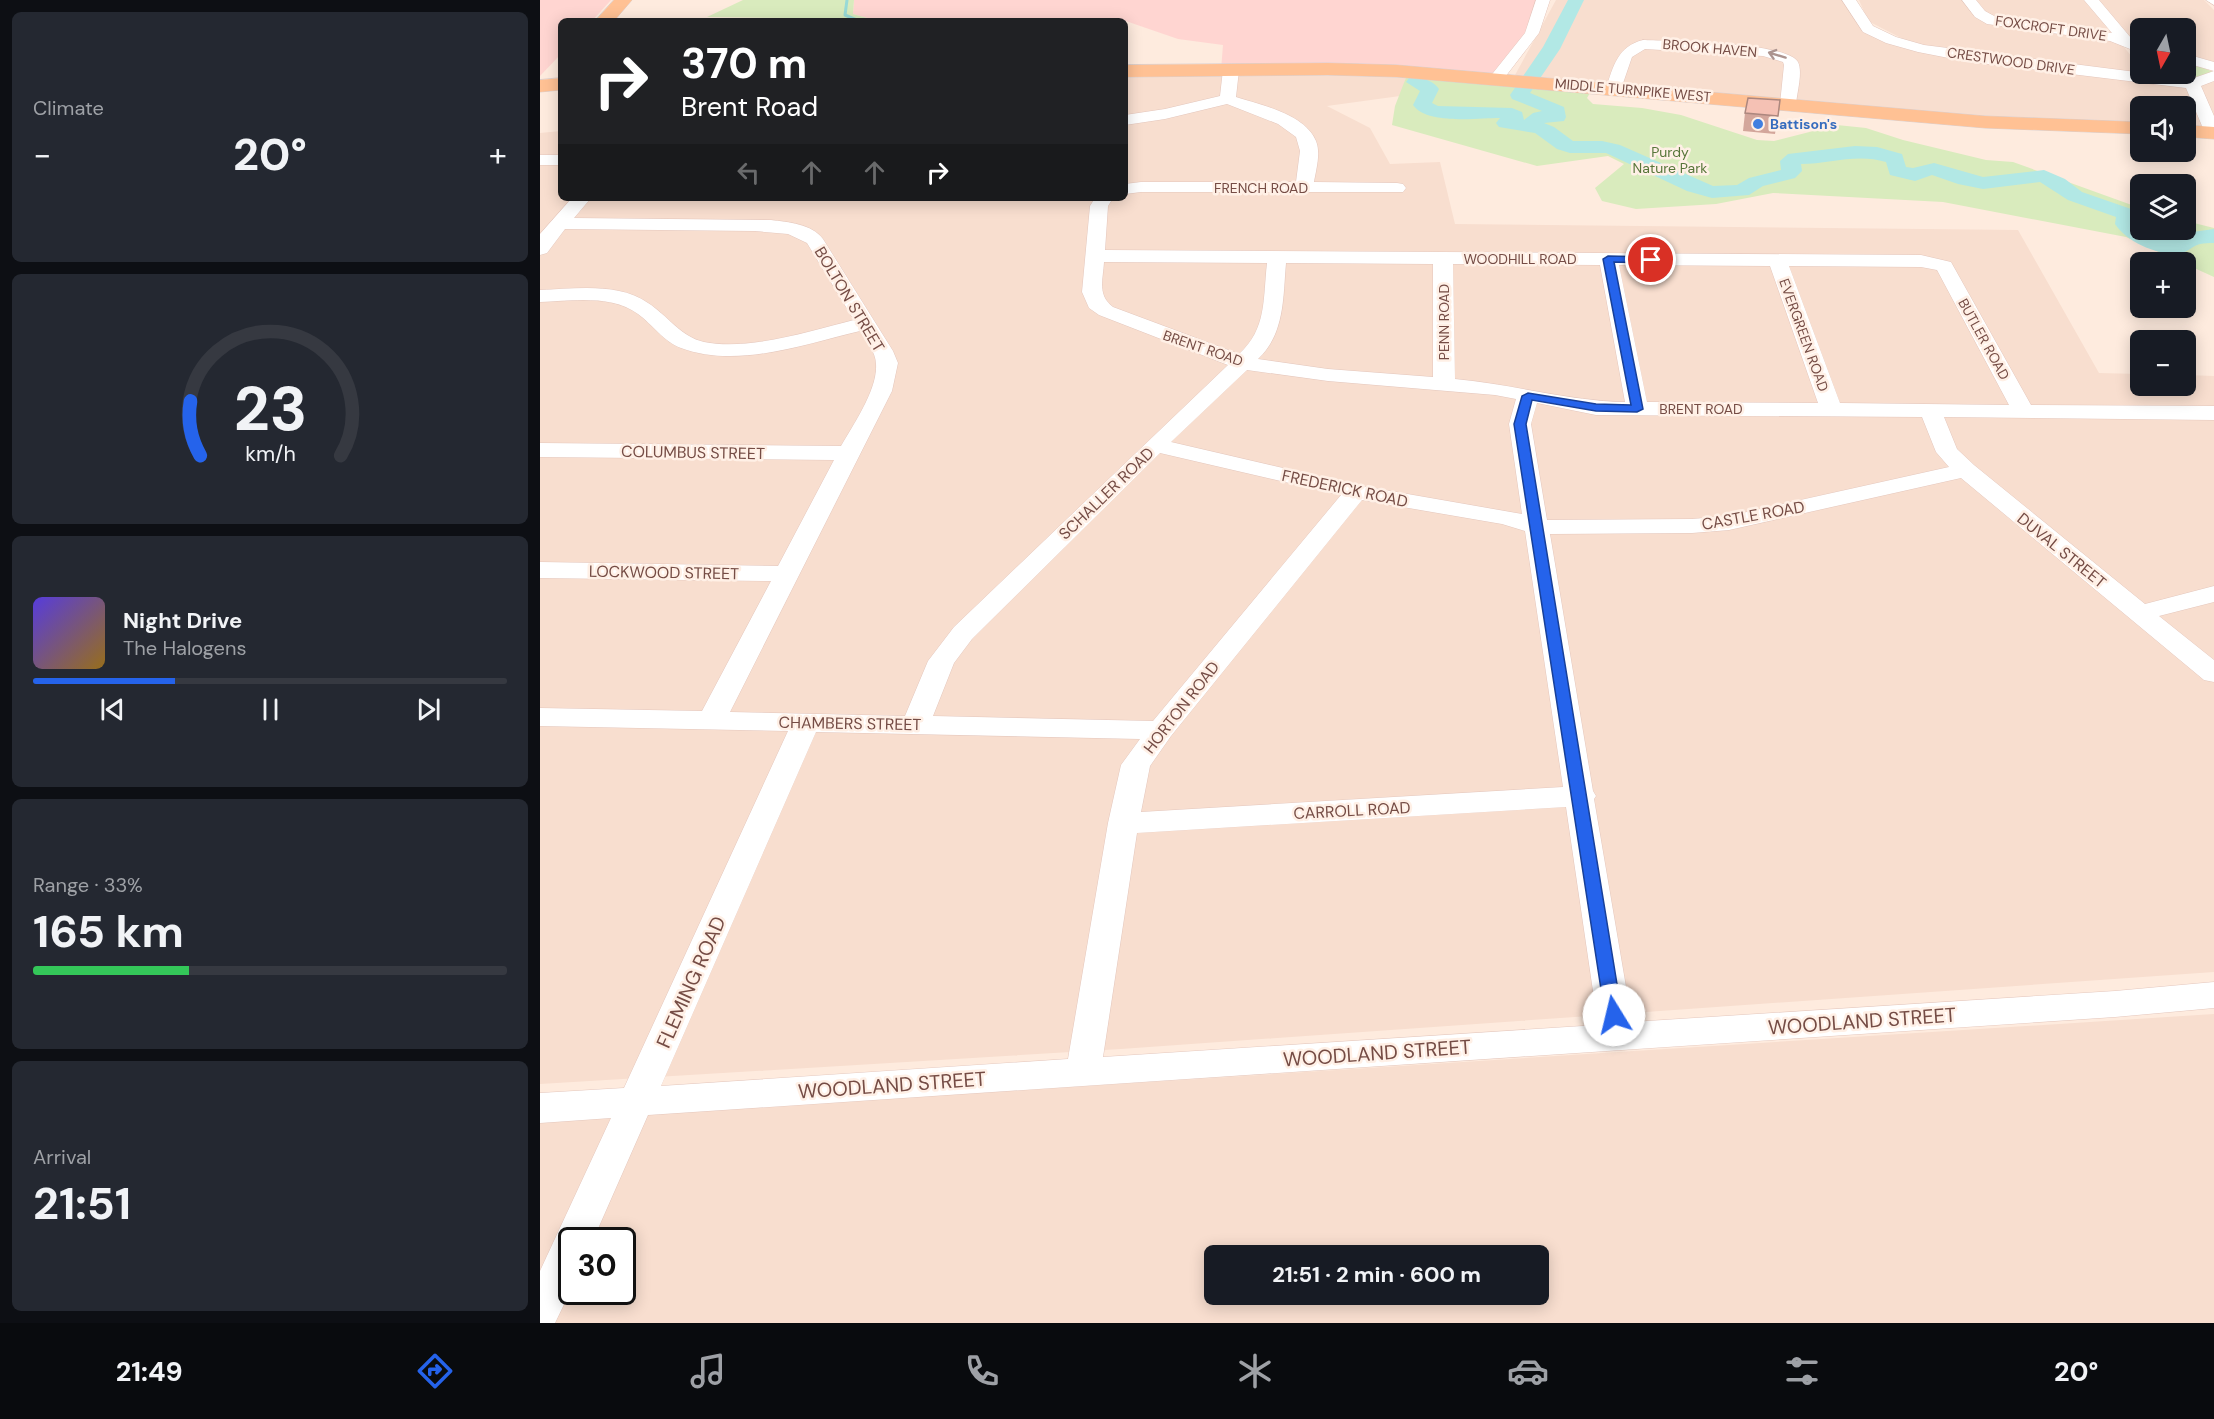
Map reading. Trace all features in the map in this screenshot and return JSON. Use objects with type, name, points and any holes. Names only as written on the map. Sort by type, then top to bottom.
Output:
[{"type":"main road","points":[[607,18],[623,0]]},
{"type":"main road","name":"MIDDLE TURNPIKE WEST","points":[[1128,70],[1359,69],[1497,78],[1985,122],[2130,129]]},
{"type":"main road","points":[[547,87],[558,73]]},
{"type":"main road","points":[[2196,132],[2214,133]]},
{"type":"street","points":[[1497,78],[1523,51],[1542,10],[1543,0]]},
{"type":"street","name":"CRESTWOOD DRIVE","points":[[1849,0],[1868,29],[1891,40],[1923,49],[1964,56],[2130,74]]},
{"type":"street","name":"FOXCROFT DRIVE","points":[[1969,0],[1980,14],[1992,21],[2130,41]]},
{"type":"street","points":[[2091,0],[2130,45]]},
{"type":"street","name":"BROOK HAVEN","points":[[1614,89],[1626,53],[1631,47],[1643,44],[1764,52],[1788,59],[1792,65],[1788,104]]},
{"type":"street","points":[[2196,61],[2214,67]]},
{"type":"street","points":[[1228,99],[1231,69]]},
{"type":"street","points":[[2196,83],[2214,76]]},
{"type":"street","points":[[2192,84],[2214,133]]},
{"type":"street","points":[[1128,120],[1165,114],[1228,99],[1287,123],[1302,132],[1308,141],[1304,188]]},
{"type":"street","points":[[540,160],[558,160]]},
{"type":"street","name":"FRENCH ROAD","points":[[1128,189],[1397,188]]},
{"type":"street","points":[[540,249],[542,243],[579,201]]},
{"type":"street","name":"BRENT ROAD","points":[[1102,201],[1099,206],[1092,292],[1096,304],[1106,311],[1242,363],[1328,375],[1495,389],[1596,408],[2214,412]]},
{"type":"street","name":"BOLTON STREET","points":[[560,223],[754,225],[795,229],[814,239],[883,351],[886,376],[880,391],[847,453],[789,574],[712,720]]},
{"type":"street","name":"WOODHILL ROAD","points":[[1096,256],[1921,261],[1944,266]]},
{"type":"street","name":"SCHALLER ROAD","points":[[916,724],[941,661],[963,633],[1261,345],[1270,324],[1277,258]]},
{"type":"street","name":"PENN ROAD","points":[[1443,259],[1444,384]]},
{"type":"street","points":[[1608,259],[1637,409]]},
{"type":"street","name":"EVERGREEN ROAD","points":[[1778,261],[1831,410]]},
{"type":"street","name":"BUTLER ROAD","points":[[1944,266],[2024,412]]},
{"type":"street","points":[[540,296],[599,296],[634,302],[686,343],[706,347],[747,348],[866,323]]},
{"type":"street","points":[[1528,396],[1520,424],[1581,796],[1617,1037]]},
{"type":"street","name":"DUVAL STREET","points":[[1930,410],[1947,452],[1966,470],[2214,674]]},
{"type":"street","name":"FREDERICK ROAD","points":[[1155,445],[1356,492],[1506,517],[1536,527]]},
{"type":"street","name":"COLUMBUS STREET","points":[[540,450],[847,453]]},
{"type":"street","name":"CASTLE ROAD","points":[[1536,527],[1692,526],[1729,523],[1966,470]]},
{"type":"street","name":"HORTON ROAD","points":[[1083,1072],[1124,823],[1136,765],[1161,730],[1356,492]]},
{"type":"street","name":"LOCKWOOD STREET","points":[[540,570],[789,574]]},
{"type":"street","points":[[2139,613],[2214,594]]},
{"type":"street","name":"CHAMBERS STREET","points":[[540,717],[1161,730]]},
{"type":"street","name":"FLEMING ROAD","points":[[580,1227],[806,722]]},
{"type":"street","name":"CARROLL ROAD","points":[[1124,823],[1581,796]]},
{"type":"street","name":"WOODLAND STREET","points":[[540,1108],[2115,1004],[2214,995]]},
{"type":"street","points":[[540,1313],[558,1275]]},
{"type":"shaded area","points":[[540,0],[611,0],[595,18],[558,18],[558,57],[540,76]]},
{"type":"shaded area","points":[[854,0],[1543,0],[1542,10],[1497,78],[1221,70],[1223,45],[1178,39],[1128,22],[1128,18],[867,18],[853,14]]},
{"type":"shaded area","points":[[1556,0],[1842,0],[1866,32],[1885,41],[2130,77],[2130,84],[2181,85],[2214,82],[2214,128],[2196,127],[2196,96],[2130,96],[2130,123],[1983,116],[1515,75]]},
{"type":"shaded area","points":[[1859,0],[2204,0],[2214,10],[2214,63],[2196,57],[2196,18],[2130,18],[2130,36],[2110,31],[2130,54],[2130,73],[1939,49],[1905,40],[1868,21]]},
{"type":"shaded area","points":[[1346,73],[1407,75],[1400,96],[1327,106],[1370,128],[1390,164],[1440,162],[1455,224],[2018,230],[2099,373],[2130,374],[2130,396],[2196,396],[2196,375],[2214,376],[2214,972],[1121,1049],[540,1084],[540,133],[558,131],[558,201],[1128,201],[1128,74]]},
{"type":"shaded area","points":[[2214,1014],[2214,1323],[540,1323],[540,1121]]},
{"type":"green space","points":[[743,0],[854,0],[853,14],[867,18],[795,18],[707,17]]},
{"type":"green space","points":[[2196,64],[2213,72],[2196,78]]},
{"type":"green space","name":"Purdy Nature Park","points":[[1407,75],[1590,93],[1587,98],[1593,104],[1642,108],[1681,115],[1757,140],[1774,141],[1837,125],[1866,128],[1903,140],[1986,160],[2013,162],[2130,204],[2130,239],[1943,202],[1773,193],[1716,204],[1636,209],[1602,201],[1595,188],[1624,164],[1608,156],[1537,166],[1392,125],[1395,106]]},
{"type":"green space","name":"Purdy Nature Park","points":[[2196,224],[2214,228],[2214,277],[2196,269],[2196,252],[2159,252],[2133,240],[2196,240]]},
{"type":"building","points":[[1748,98],[1780,100],[1778,116],[1745,113]]},
{"type":"waterway","points":[[847,0],[845,15],[852,18]]},
{"type":"waterway","points":[[1529,125],[1540,117],[1557,117],[1557,111],[1519,95],[1551,49],[1576,0]]},
{"type":"waterway","points":[[1415,82],[1430,89],[1422,105],[1432,110],[1454,113],[1512,114],[1515,116],[1506,123],[1542,129],[1570,147],[1613,149],[1694,187],[1712,192],[1742,191],[1756,182],[1788,174],[1792,171],[1790,161],[1795,158],[1818,158],[1855,152],[1877,153],[1895,158],[1897,171],[1915,175],[1934,169],[1965,180],[1983,183],[2044,176],[2075,196],[2127,214],[2126,224],[2144,237],[2163,245],[2178,247],[2193,238],[2214,236]]},
{"type":"place","name":"Battison's","points":[[1758,124]]},
{"type":"route","points":[[1614,1015],[1581,796],[1520,424],[1523,406],[1528,396],[1596,408],[1637,409],[1608,259],[1651,260]]}]
